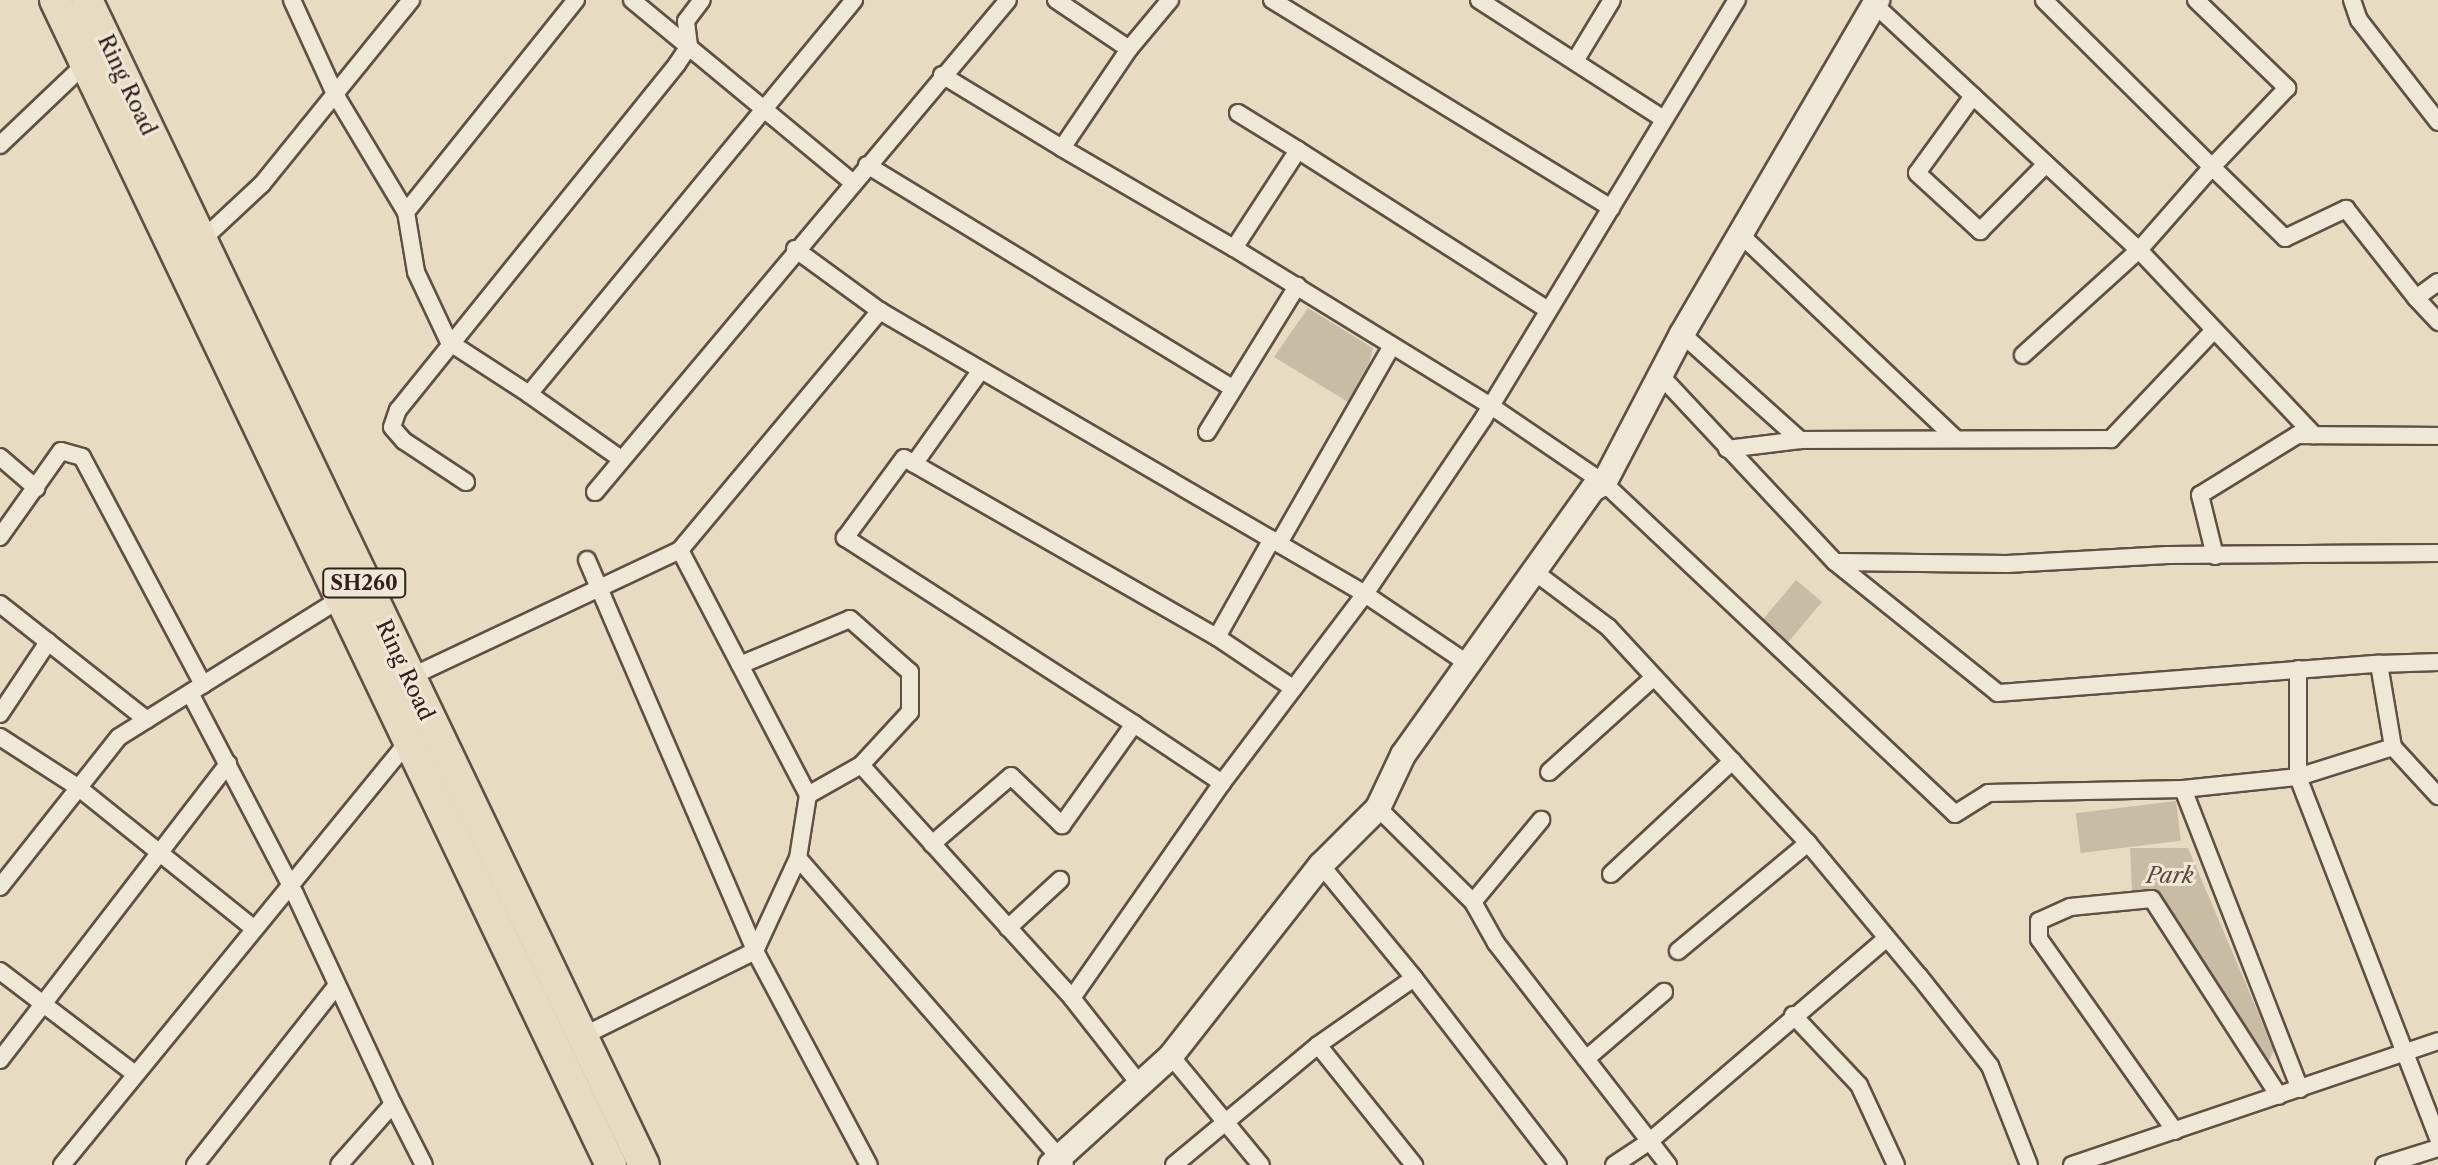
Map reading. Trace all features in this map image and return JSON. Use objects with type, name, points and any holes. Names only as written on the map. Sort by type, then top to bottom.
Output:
[{"type":"highway","name":"Ring Road","points":[[55,0],[343,597],[419,729],[581,1037],[644,1165]]},
{"type":"highway","name":"Ring Road","points":[[87,0],[408,678],[419,729],[611,1165]]},
{"type":"street","points":[[292,0],[335,94],[406,212],[416,272],[449,342],[621,459]]},
{"type":"street","points":[[201,241],[262,184],[411,0]]},
{"type":"street","points":[[406,212],[576,0]]},
{"type":"street","points":[[632,0],[852,182]]},
{"type":"street","points":[[466,482],[404,441],[392,427],[398,410],[449,342],[689,46],[686,21],[702,0]]},
{"type":"street","points":[[529,394],[854,0]]},
{"type":"street","points":[[595,492],[795,249],[1008,0]]},
{"type":"street","points":[[1056,0],[1129,49]]},
{"type":"street","points":[[1062,148],[1129,49],[1170,0]]},
{"type":"street","points":[[1272,0],[1611,208]]},
{"type":"street","points":[[1479,0],[1664,119]]},
{"type":"street","points":[[1575,61],[1612,0]]},
{"type":"street","points":[[1072,998],[1222,783],[1365,594],[1491,406],[1737,0]]},
{"type":"street","points":[[2044,0],[2285,238],[2346,209],[2438,322]]},
{"type":"street","points":[[2023,355],[2139,250],[2287,88],[2196,0]]},
{"type":"street","points":[[2352,0],[2359,20],[2438,122]]},
{"type":"street","points":[[798,858],[1059,1162],[1171,1056],[1321,865],[1378,808],[1403,755],[1536,573],[1593,489],[1604,483],[1682,334],[1876,2],[2139,250],[2314,435]]},
{"type":"street","points":[[0,145],[85,64]]},
{"type":"street","points":[[942,75],[1297,286],[1491,406],[1604,483],[1955,814],[1988,793],[2183,789],[2298,777],[2393,747]]},
{"type":"street","points":[[1973,96],[1917,173],[1980,231],[2046,164]]},
{"type":"street","points":[[1238,113],[1548,310]]},
{"type":"street","points":[[1234,248],[1298,150]]},
{"type":"street","points":[[867,165],[1233,388]]},
{"type":"street","points":[[1740,234],[1955,438]]},
{"type":"street","points":[[795,249],[880,311],[1365,594],[1470,665]]},
{"type":"street","points":[[2416,298],[2438,282]]},
{"type":"street","points":[[1207,432],[1297,286]]},
{"type":"street","points":[[408,678],[599,591],[680,550],[880,311]]},
{"type":"street","points":[[1727,449],[1800,440],[2111,439],[2214,330]]},
{"type":"street","points":[[1682,334],[1800,440]]},
{"type":"street","points":[[1217,637],[1392,346]]},
{"type":"street","points":[[914,464],[981,370]]},
{"type":"street","points":[[1660,375],[1835,562],[1998,693],[2298,669],[2438,662]]},
{"type":"street","points":[[2215,556],[2200,495],[2297,435],[2438,436]]},
{"type":"street","points":[[0,537],[61,451],[82,457],[197,689],[228,764],[424,1165]]},
{"type":"street","points":[[0,457],[36,488]]},
{"type":"street","points":[[1222,783],[845,538],[904,458],[1217,637],[1293,688]]},
{"type":"street","points":[[581,1037],[755,951],[798,858],[808,795],[680,550]]},
{"type":"street","points":[[1835,562],[2007,564],[2215,556],[2438,553]]},
{"type":"street","points":[[587,560],[755,951],[869,1165]]},
{"type":"street","points":[[1536,573],[1608,627],[1808,843],[1990,1066],[2029,1165]]},
{"type":"street","points":[[0,887],[119,737],[343,597]]},
{"type":"street","points":[[0,604],[147,720]]},
{"type":"street","points":[[740,665],[850,619],[910,672],[910,712],[861,765],[808,795]]},
{"type":"street","points":[[0,714],[48,642]]},
{"type":"street","points":[[2379,664],[2393,747],[2432,782],[2438,796]]},
{"type":"street","points":[[2298,669],[2298,777],[2408,1052],[2438,1138]]},
{"type":"street","points":[[1549,772],[1653,678]]},
{"type":"street","points":[[932,844],[1011,776],[1062,825],[1134,724]]},
{"type":"street","points":[[62,1165],[288,882],[419,729]]},
{"type":"street","points":[[0,737],[79,788],[157,855],[252,927]]},
{"type":"street","points":[[1611,874],[1732,761]]},
{"type":"street","points":[[0,1060],[228,764]]},
{"type":"street","points":[[861,765],[1072,998],[1141,1086]]},
{"type":"street","points":[[2183,789],[2300,1089]]},
{"type":"street","points":[[1378,808],[1473,902],[1496,943],[1668,1165]]},
{"type":"street","points":[[1473,902],[1541,820]]},
{"type":"street","points":[[1678,951],[1808,843]]},
{"type":"street","points":[[1321,865],[1414,978],[1558,1165]]},
{"type":"street","points":[[1008,928],[1060,880]]},
{"type":"street","points":[[2175,1131],[2039,939],[2039,921],[2070,907],[2152,899],[2279,1096]]},
{"type":"street","points":[[1614,1165],[1650,1141],[1793,1015],[1886,939]]},
{"type":"street","points":[[0,971],[135,1074]]},
{"type":"street","points":[[1174,1165],[1318,1045],[1414,978]]},
{"type":"street","points":[[195,1165],[337,985]]},
{"type":"street","points":[[1586,1059],[1664,992]]},
{"type":"street","points":[[1793,1015],[1859,1085],[1896,1165]]},
{"type":"street","points":[[2072,1165],[2438,1041]]},
{"type":"street","points":[[1318,1045],[1414,1165]]},
{"type":"street","points":[[1171,1056],[1261,1165]]},
{"type":"street","points":[[339,1165],[393,1104]]},
{"type":"street","points":[[2384,1165],[2438,1148]]},
{"type":"green space","points":[[1308,308],[1373,348],[1358,408],[1274,357]]},
{"type":"green space","points":[[1796,580],[1822,602],[1782,650],[1756,628]]},
{"type":"green space","points":[[2176,801],[2181,841],[2081,853],[2076,813]]},
{"type":"green space","name":"Park","points":[[2130,848],[2188,848],[2274,1050],[2269,1061],[2257,1063],[2152,899],[2132,890]]}]
